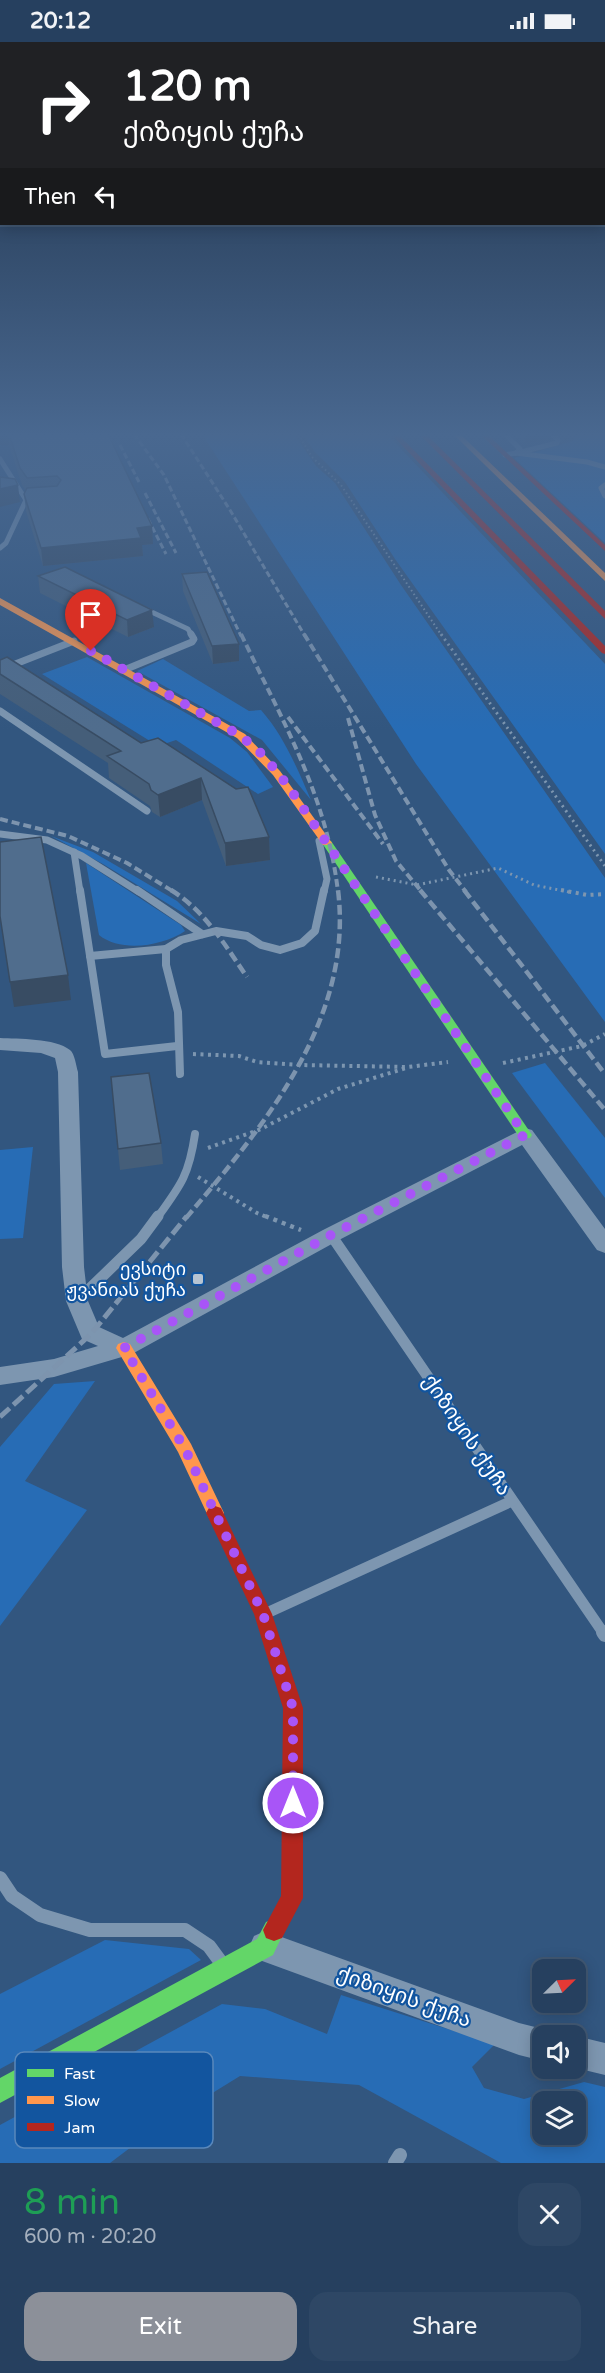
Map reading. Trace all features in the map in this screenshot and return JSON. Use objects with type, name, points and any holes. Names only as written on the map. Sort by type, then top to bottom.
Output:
[{"type":"main road","points":[[490,533],[605,651]]},
{"type":"main road","points":[[522,533],[605,616]]},
{"type":"main road","points":[[559,533],[605,578]]},
{"type":"main road","points":[[589,533],[605,549]]},
{"type":"main road","points":[[0,601],[218,722],[264,756],[288,786],[525,1135]]},
{"type":"main road","points":[[72,2052],[265,1947],[292,1898],[293,1708],[263,1614],[185,1449],[124,1348]]},
{"type":"main road","points":[[0,2091],[15,2083]]},
{"type":"street","points":[[0,1044],[43,1047],[63,1054],[68,1072],[73,1267],[77,1301],[90,1334],[124,1348]]},
{"type":"street","points":[[0,1376],[54,1368],[124,1348],[325,1238],[525,1135],[605,1245]]},
{"type":"street","name":"ქიზიყის ქუჩა","points":[[265,1947],[532,2042]]},
{"type":"street","points":[[586,2054],[605,2059]]},
{"type":"lane","points":[[0,548],[6,543],[11,533]]},
{"type":"lane","points":[[124,670],[192,642],[194,639],[188,629],[141,607]]},
{"type":"lane","points":[[0,670],[74,641]]},
{"type":"lane","points":[[0,711],[147,811]]},
{"type":"lane","points":[[90,957],[166,949],[181,940],[202,934],[227,931],[280,950],[302,943],[315,931],[327,879],[317,830]]},
{"type":"lane","points":[[0,834],[47,840],[74,852],[153,900],[202,934]]},
{"type":"lane","points":[[74,852],[105,1054],[177,1050]]},
{"type":"lane","points":[[166,949],[164,962],[178,1011],[177,1050],[180,1074]]},
{"type":"lane","points":[[77,1301],[141,1239],[183,1182],[193,1153],[195,1134]]},
{"type":"lane","name":"ქიზიყის ქუჩა","points":[[325,1238],[605,1635]]},
{"type":"lane","points":[[263,1614],[512,1501]]},
{"type":"lane","points":[[0,1878],[12,1896],[40,1915],[90,1930],[185,1930],[209,1946],[225,1969]]},
{"type":"path","points":[[372,533],[605,866]]},
{"type":"path","points":[[352,881],[370,876],[417,885],[498,868],[534,885],[587,895],[605,894]]},
{"type":"path","points":[[177,1050],[239,1056],[257,1062],[408,1067],[473,1059],[509,1063],[582,1046],[605,1034]]},
{"type":"path","points":[[193,1153],[261,1129],[338,1089],[408,1067]]},
{"type":"path","points":[[187,1172],[214,1185],[257,1213],[325,1238]]},
{"type":"shaded area","points":[[266,533],[367,533],[605,878],[605,1022],[416,764]]},
{"type":"shaded area","points":[[378,533],[481,533],[605,664],[605,854]]},
{"type":"shaded area","points":[[594,533],[605,533],[605,543]]},
{"type":"shaded area","points":[[87,657],[230,738],[247,752],[273,787],[258,794],[176,740],[158,746],[42,674]]},
{"type":"shaded area","points":[[163,659],[249,711],[261,710],[283,741],[311,800],[262,740],[137,671]]},
{"type":"shaded area","points":[[51,836],[93,852],[177,901],[201,924],[103,864]]},
{"type":"shaded area","points":[[86,863],[181,925],[185,931],[154,944],[130,946],[108,941],[99,935]]},
{"type":"shaded area","points":[[545,1063],[605,1138],[605,1198],[512,1073]]},
{"type":"shaded area","points":[[33,1147],[23,1238],[0,1239],[0,1150]]},
{"type":"shaded area","points":[[95,1381],[25,1481],[87,1510],[0,1626],[0,1447],[54,1384]]},
{"type":"shaded area","points":[[105,1940],[189,1949],[201,1960],[31,2052],[15,2052],[15,2061],[0,2069],[0,1994]]},
{"type":"shaded area","points":[[341,1995],[495,2044],[472,2067],[484,2088],[524,2099],[532,2097],[532,2145],[586,2145],[586,2091],[552,2091],[584,2082],[605,2087],[605,2163],[501,2163],[359,2085],[240,2076],[213,2093],[213,2052],[134,2052],[222,2004],[265,2009],[327,2034]]},
{"type":"shaded area","points":[[15,2117],[15,2148],[130,2148],[110,2163],[0,2163],[0,2125]]},
{"type":"building","points":[[36,533],[139,533],[141,538],[41,548]]},
{"type":"building","points":[[65,567],[152,610],[127,620],[38,576]]},
{"type":"building","points":[[207,572],[239,644],[212,646],[182,574]]},
{"type":"building","points":[[7,657],[141,743],[158,738],[236,789],[248,787],[269,837],[225,843],[201,778],[158,795],[151,790],[149,784],[107,756],[121,751],[0,674],[0,660]]},
{"type":"building","points":[[41,837],[68,975],[10,982],[0,916],[0,842]]},
{"type":"building","points":[[149,1073],[161,1143],[118,1149],[111,1077]]},
{"type":"railway","points":[[155,533],[166,554]]},
{"type":"railway","points":[[166,533],[176,553]]},
{"type":"railway","points":[[192,533],[241,636]]},
{"type":"railway","points":[[244,533],[305,636]]},
{"type":"railway","points":[[241,634],[301,759],[324,823],[338,892]]},
{"type":"railway","points":[[304,634],[449,870],[466,892]]},
{"type":"railway","points":[[288,717],[383,844]]},
{"type":"railway","points":[[348,718],[375,815],[396,861],[422,892]]},
{"type":"railway","points":[[0,819],[68,836],[127,863],[174,892]]},
{"type":"railway","points":[[186,1218],[216,1183],[273,1108],[318,1026],[332,983],[339,937],[338,890]]},
{"type":"railway","points":[[420,890],[605,1110]]},
{"type":"railway","points":[[464,890],[605,1074]]},
{"type":"railway","points":[[174,892],[204,918],[247,977]]},
{"type":"railway","points":[[0,1417],[91,1334],[187,1216]]},
{"type":"traffic: fast","points":[[327,843],[525,1135]]},
{"type":"traffic: fast","points":[[72,2052],[265,1947],[274,1930]]},
{"type":"traffic: fast","points":[[0,2091],[15,2083]]},
{"type":"traffic: slow","points":[[558,533],[605,578]]},
{"type":"traffic: slow","points":[[0,601],[241,736],[276,773],[327,843]]},
{"type":"traffic: slow","points":[[124,1348],[185,1449],[215,1513]]},
{"type":"traffic: jam","points":[[490,533],[605,651]]},
{"type":"traffic: jam","points":[[522,533],[605,616]]},
{"type":"traffic: jam","points":[[588,533],[605,549]]},
{"type":"traffic: jam","points":[[215,1513],[263,1614],[293,1708],[292,1898],[274,1930]]},
{"type":"place","name":"ევსიტი ჟვანიას ქუჩა","points":[[198,1279]]},
{"type":"route","points":[[91,651],[218,722],[241,736],[264,756],[288,786],[525,1135],[331,1235],[124,1348],[185,1449],[263,1614],[293,1708],[293,1803]]}]
